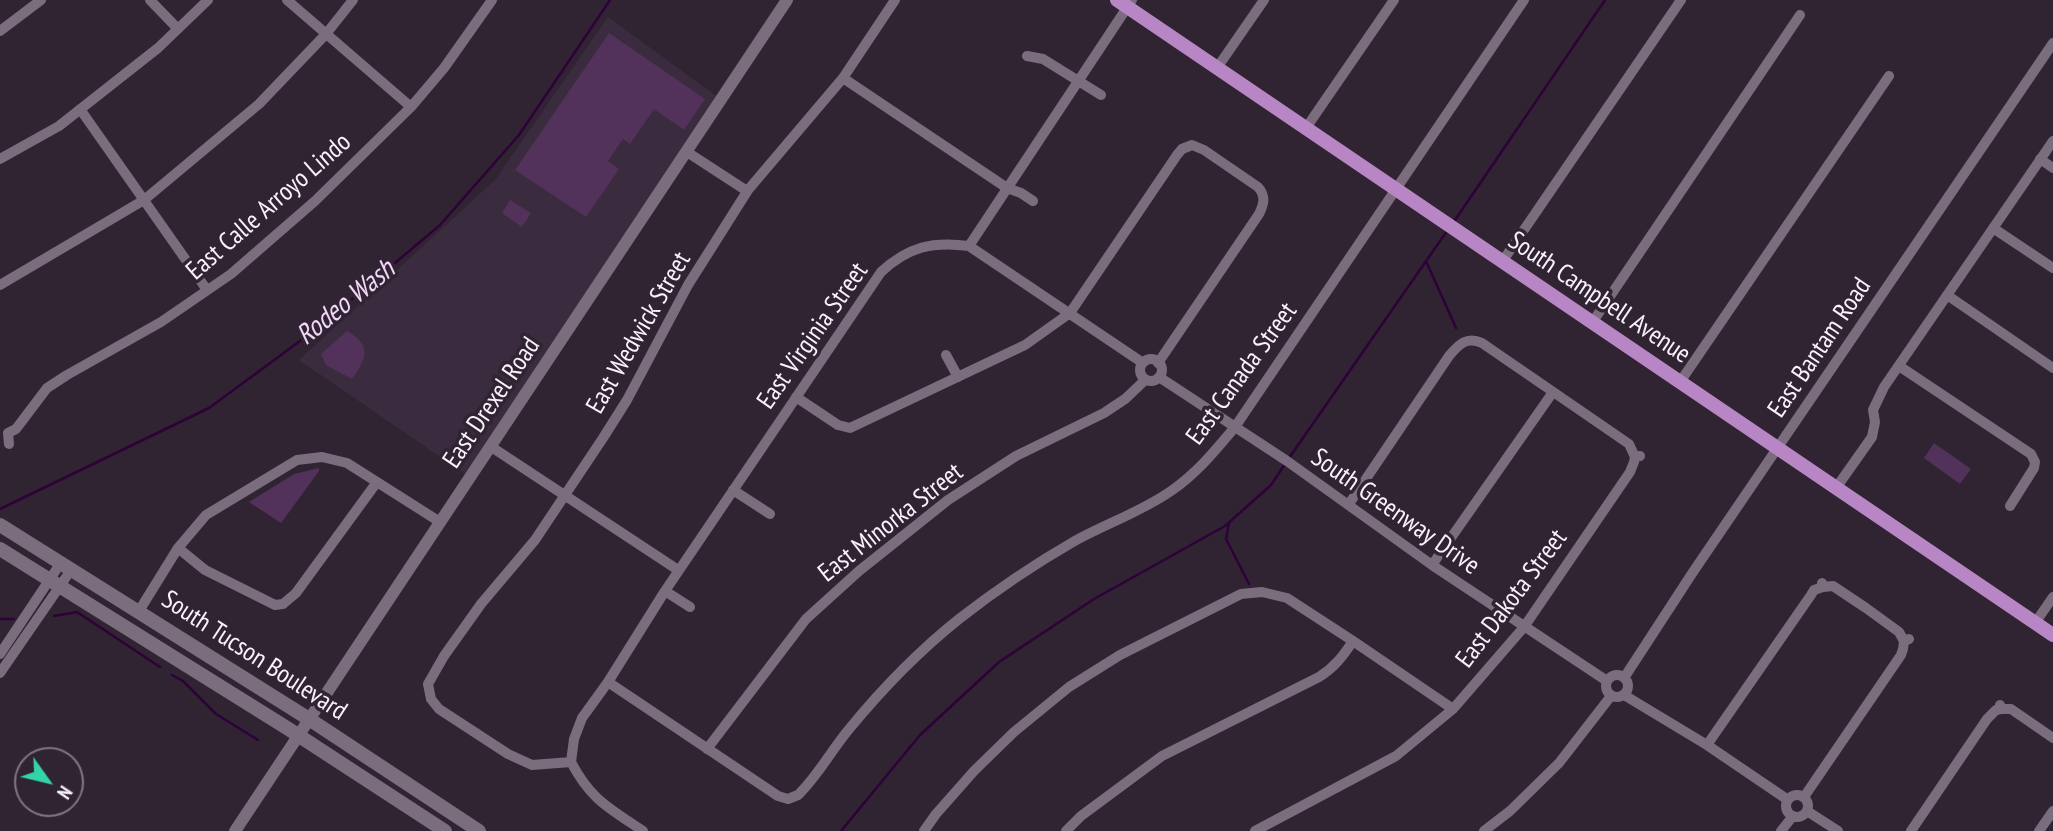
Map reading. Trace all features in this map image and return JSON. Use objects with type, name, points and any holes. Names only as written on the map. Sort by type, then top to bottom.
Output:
[{"type":"main road","name":"South Campbell Avenue","points":[[1125,2],[1217,68],[2053,635]]},
{"type":"main road","name":"South Tucson Boulevard","points":[[0,526],[309,719],[479,831]]},
{"type":"main road","name":"South Tucson Boulevard","points":[[0,549],[299,735],[445,831]]},
{"type":"street","points":[[0,16],[3,29],[41,0]]},
{"type":"street","points":[[150,0],[178,29]]},
{"type":"street","points":[[0,159],[59,126],[158,48],[208,0]]},
{"type":"street","points":[[288,0],[411,107]]},
{"type":"street","points":[[0,285],[144,200],[259,104],[326,34],[353,0]]},
{"type":"street","name":"East Calle Arroyo Lindo","points":[[6,437],[16,429],[47,388],[161,322],[231,274],[316,201],[411,107],[444,68],[492,0]]},
{"type":"street","name":"East Drexel Road","points":[[235,831],[788,0]]},
{"type":"street","name":"East Wedwick Street","points":[[571,762],[532,765],[508,754],[439,709],[427,694],[430,679],[481,604],[535,540],[627,400],[675,307],[747,191],[843,78],[895,0]]},
{"type":"street","points":[[1217,68],[1264,0]]},
{"type":"street","points":[[1306,128],[1394,0]]},
{"type":"street","name":"East Canada Street","points":[[707,749],[789,801],[799,795],[850,728],[887,686],[956,622],[1032,567],[1170,492],[1201,466],[1235,427],[1524,0]]},
{"type":"street","points":[[1503,262],[1681,0]]},
{"type":"street","points":[[1125,2],[1078,80],[969,246],[1143,363]]},
{"type":"street","points":[[1592,323],[1800,15]]},
{"type":"street","name":"East Bantam Road","points":[[1624,678],[2053,43]]},
{"type":"street","points":[[1027,56],[1043,59],[1101,95]]},
{"type":"street","points":[[1680,382],[1889,76]]},
{"type":"street","points":[[843,78],[1007,188],[1033,201]]},
{"type":"street","points":[[80,109],[207,290]]},
{"type":"street","points":[[1836,488],[1872,437],[1875,422],[1872,410],[1884,387],[2053,141]]},
{"type":"street","points":[[796,397],[850,430],[1025,345],[1070,313],[1177,155],[1182,149],[1192,145],[1204,150],[1258,187],[1263,193],[1264,202],[1259,214],[1158,363]]},
{"type":"street","points":[[687,152],[747,191]]},
{"type":"street","points":[[2040,159],[2053,168]]},
{"type":"street","points":[[1993,228],[2053,268]]},
{"type":"street","name":"East Virginia Street","points":[[571,762],[574,739],[582,719],[678,570],[881,272],[911,250],[936,244],[969,246]]},
{"type":"street","points":[[1947,295],[2053,368]]},
{"type":"street","points":[[1349,504],[1449,356],[1466,338],[1482,343],[1553,392],[1432,565]]},
{"type":"street","points":[[946,355],[958,377]]},
{"type":"street","points":[[1151,360],[1158,363],[1161,372],[1159,377],[1152,381],[1145,380],[1140,371],[1143,363],[1151,360]]},
{"type":"street","points":[[1899,366],[2031,454],[2035,462],[2034,468],[2010,506]]},
{"type":"street","name":"South Greenway Drive","points":[[1159,377],[1287,461],[1432,565],[1607,681]]},
{"type":"street","name":"East Minorka Street","points":[[707,749],[806,619],[859,571],[948,500],[1016,456],[1104,413],[1125,399],[1145,380]]},
{"type":"street","name":"East Dakota Street","points":[[1255,831],[1396,756],[1453,709],[1524,627],[1630,472],[1638,456],[1629,444],[1553,392]]},
{"type":"street","points":[[490,446],[678,570]]},
{"type":"street","points":[[139,611],[178,548],[206,515],[297,460],[322,457],[347,463],[440,522]]},
{"type":"street","points":[[178,548],[205,570],[284,608],[377,482]]},
{"type":"street","points":[[733,490],[770,514]]},
{"type":"street","points":[[0,673],[66,567]]},
{"type":"street","points":[[0,654],[55,583]]},
{"type":"street","points":[[1707,745],[1814,590],[1822,584],[1833,586],[1899,632],[1906,640],[1900,655],[1804,797]]},
{"type":"street","points":[[665,590],[690,607]]},
{"type":"street","points":[[924,831],[974,771],[1014,732],[1069,687],[1120,656],[1241,594],[1262,592],[1287,598],[1453,709]]},
{"type":"street","points":[[2035,623],[2053,597]]},
{"type":"street","points":[[1066,831],[1081,816],[1162,756],[1332,669],[1353,640]]},
{"type":"street","points":[[1624,695],[1628,684],[1624,678],[1615,676],[1607,681],[1606,688],[1611,696],[1624,695],[1707,745],[1788,800]]},
{"type":"street","points":[[608,682],[707,749]]},
{"type":"street","points":[[1484,831],[1510,811],[1559,763],[1611,696]]},
{"type":"street","points":[[1911,831],[1987,719],[2000,706],[2011,709],[2053,738]]},
{"type":"street","points":[[571,762],[580,779],[599,801],[643,831]]},
{"type":"street","points":[[1788,800],[1796,795],[1804,797]]},
{"type":"street","points":[[1788,800],[1787,809],[1793,816],[1802,816],[1808,806],[1804,797]]},
{"type":"street","points":[[1807,811],[1838,831]]},
{"type":"street","points":[[2039,831],[2053,811]]},
{"type":"street","points":[[1781,831],[1793,816]]},
{"type":"shaded area","points":[[608,17],[719,98],[465,474],[299,360],[495,180]]},
{"type":"shaded area","points":[[609,33],[705,99],[684,130],[654,109],[630,144],[623,139],[608,161],[619,169],[586,217],[515,170]]},
{"type":"shaded area","points":[[510,200],[531,213],[522,227],[502,213]]},
{"type":"shaded area","points":[[347,331],[364,347],[364,358],[352,379],[326,365],[321,354]]},
{"type":"shaded area","points":[[1934,443],[1971,469],[1960,484],[1924,458]]},
{"type":"shaded area","points":[[319,468],[281,523],[249,502],[294,474]]},
{"type":"waterway","name":"Rodeo Wash","points":[[0,509],[209,408],[319,327],[440,225],[519,135],[610,0]]},
{"type":"waterway","points":[[1453,223],[1605,0]]},
{"type":"waterway","points":[[1289,458],[1447,231]]},
{"type":"waterway","points":[[1426,261],[1456,328]]},
{"type":"waterway","points":[[841,831],[920,735],[999,662],[1094,599],[1225,526],[1271,485],[1285,464]]},
{"type":"waterway","points":[[1229,523],[1226,539],[1249,584]]},
{"type":"waterway","points":[[54,616],[77,612],[160,667]]},
{"type":"waterway","points":[[0,619],[14,619]]},
{"type":"waterway","points":[[172,675],[183,681],[216,714],[258,740]]}]
